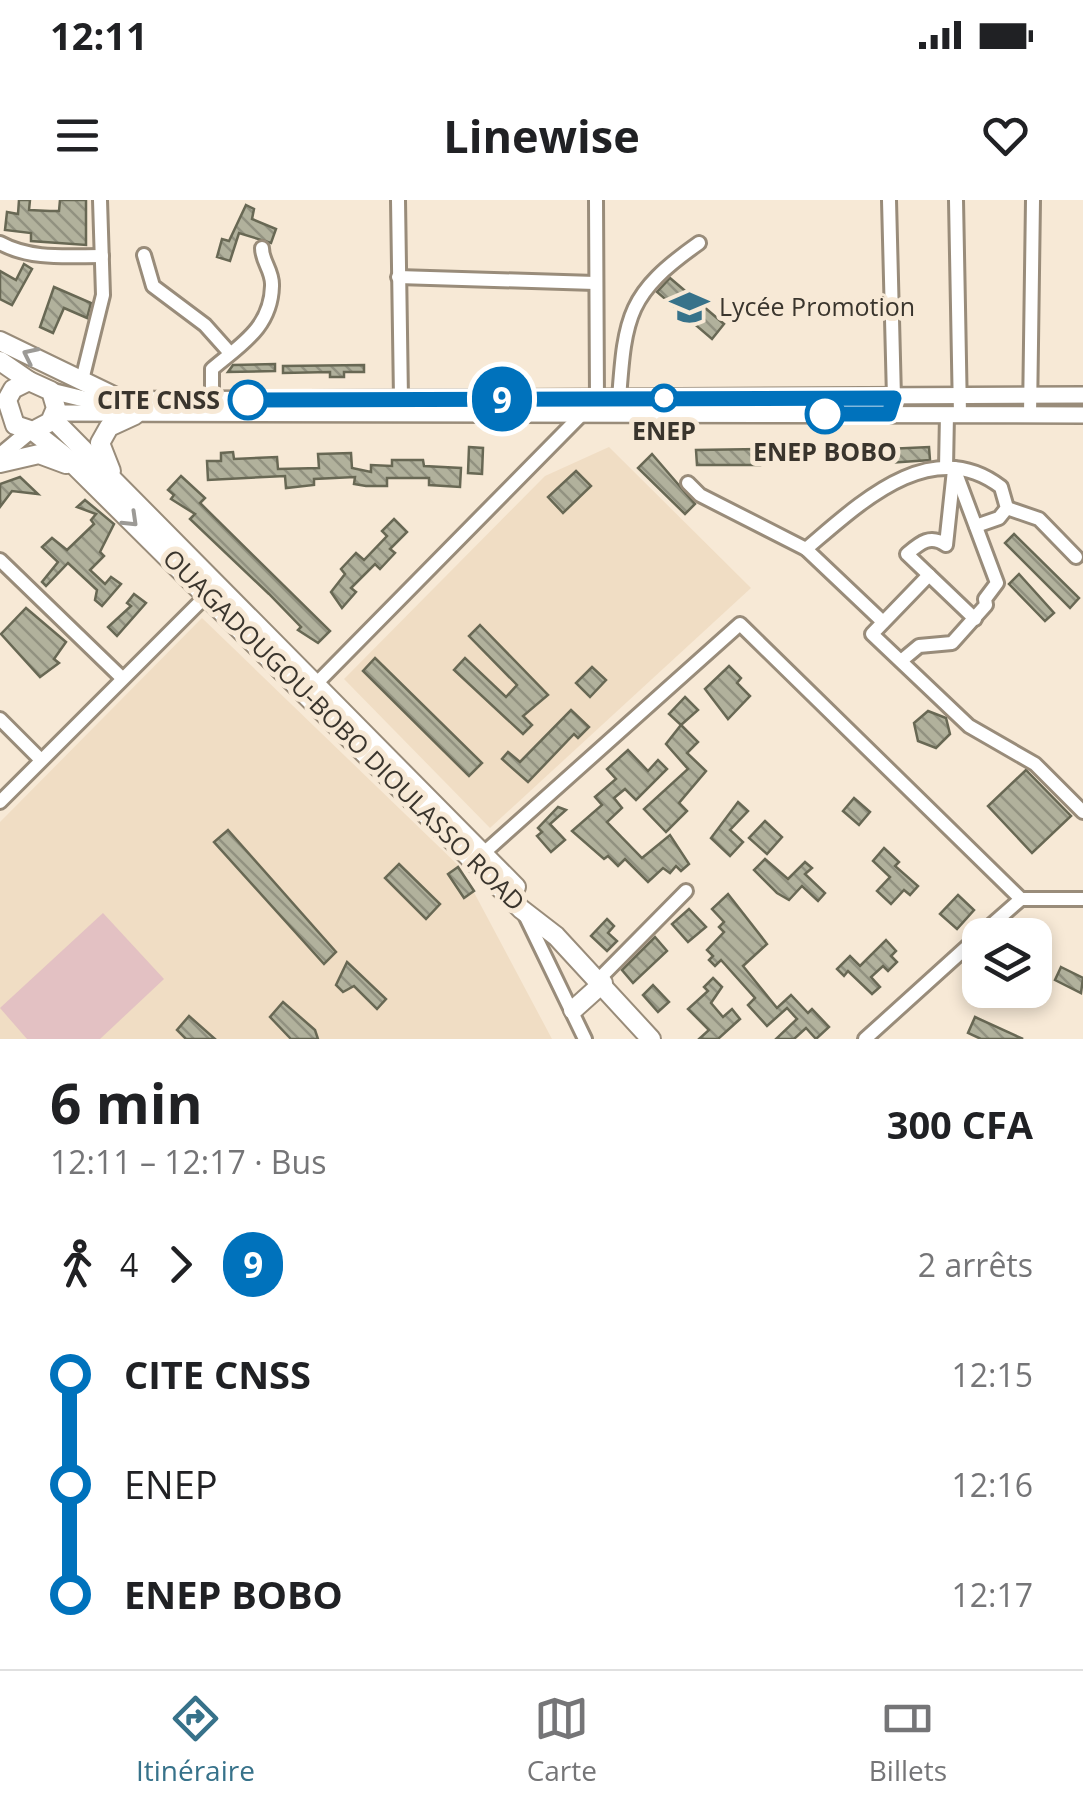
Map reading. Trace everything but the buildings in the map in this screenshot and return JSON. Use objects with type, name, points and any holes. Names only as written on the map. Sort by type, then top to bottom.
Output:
[{"type":"highway","points":[[0,341],[82,380],[129,408],[109,427],[100,443],[103,459],[123,488]]},
{"type":"highway","points":[[0,361],[51,391],[54,416],[32,431],[15,425],[3,402],[13,389],[29,381]]},
{"type":"highway","name":"OUAGADOUGOU-BOBO DIOULASSO ROAD","points":[[54,416],[212,589]]},
{"type":"highway","name":"OUAGADOUGOU-BOBO DIOULASSO ROAD","points":[[32,431],[212,589],[529,900],[540,920]]},
{"type":"highway","points":[[0,459],[50,455],[99,490]]},
{"type":"highway","name":"OUAGADOUGOU-BOBO DIOULASSO ROAD","points":[[480,856],[522,908],[540,920]]},
{"type":"highway","points":[[540,920],[651,1039]]},
{"type":"highway","points":[[572,1010],[601,981]]},
{"type":"main road","points":[[51,391],[100,408]]},
{"type":"main road","points":[[129,408],[212,400],[397,405],[579,416],[891,406],[960,396],[1083,395]]},
{"type":"main road","points":[[54,416],[100,408],[596,399],[891,406],[953,414],[1083,415]]},
{"type":"main road","points":[[0,459],[32,431]]},
{"type":"street","points":[[82,380],[100,316],[100,200]]},
{"type":"street","points":[[397,405],[398,200]]},
{"type":"street","points":[[312,688],[596,399],[596,200]]},
{"type":"street","points":[[889,200],[891,406]]},
{"type":"street","points":[[956,200],[960,396],[953,414],[946,545],[939,540],[921,542],[908,554],[975,619]]},
{"type":"street","points":[[1030,415],[1034,200]]},
{"type":"street","points":[[0,243],[15,251],[44,256],[102,256]]},
{"type":"street","points":[[619,399],[624,336],[639,296],[662,270],[699,244]]},
{"type":"street","points":[[212,400],[212,369],[252,337],[269,304],[271,273],[262,248]]},
{"type":"street","points":[[144,255],[158,292],[171,296],[205,325],[230,354]]},
{"type":"street","points":[[398,277],[595,282]]},
{"type":"street","points":[[900,662],[920,646],[952,643],[975,619],[997,584],[950,468]]},
{"type":"street","points":[[806,549],[871,494],[920,470],[971,469],[1000,486],[1007,508]]},
{"type":"street","points":[[688,483],[700,494],[806,549],[883,622]]},
{"type":"street","points":[[976,526],[999,518],[1007,508]]},
{"type":"street","points":[[1007,508],[1039,519],[1076,557]]},
{"type":"street","points":[[0,560],[122,678]]},
{"type":"street","points":[[928,574],[872,634],[969,726],[1035,764],[1083,812]]},
{"type":"street","points":[[0,802],[212,589]]},
{"type":"street","points":[[480,856],[740,624],[1020,899]]},
{"type":"street","points":[[0,719],[40,759]]},
{"type":"street","points":[[601,981],[686,891]]},
{"type":"street","points":[[999,918],[1020,899],[1083,898]]},
{"type":"street","points":[[522,908],[585,1039]]},
{"type":"street","points":[[864,1039],[962,951]]},
{"type":"shaded area","points":[[609,447],[751,588],[490,828],[344,679],[545,476]]},
{"type":"shaded area","points":[[202,618],[461,868],[552,1039],[0,1039],[0,822]]},
{"type":"shaded area","points":[[103,913],[164,979],[100,1039],[27,1039],[0,1008]]},
{"type":"bus line","name":"9","points":[[248,400],[894,398],[889,414],[825,414]]},
{"type":"place","name":"Lycée Promotion","points":[[689,307]]},
{"type":"place","name":"ENEP","points":[[664,398]]},
{"type":"place","name":"CITE CNSS","points":[[248,400]]},
{"type":"place","name":"ENEP BOBO","points":[[825,414]]}]
